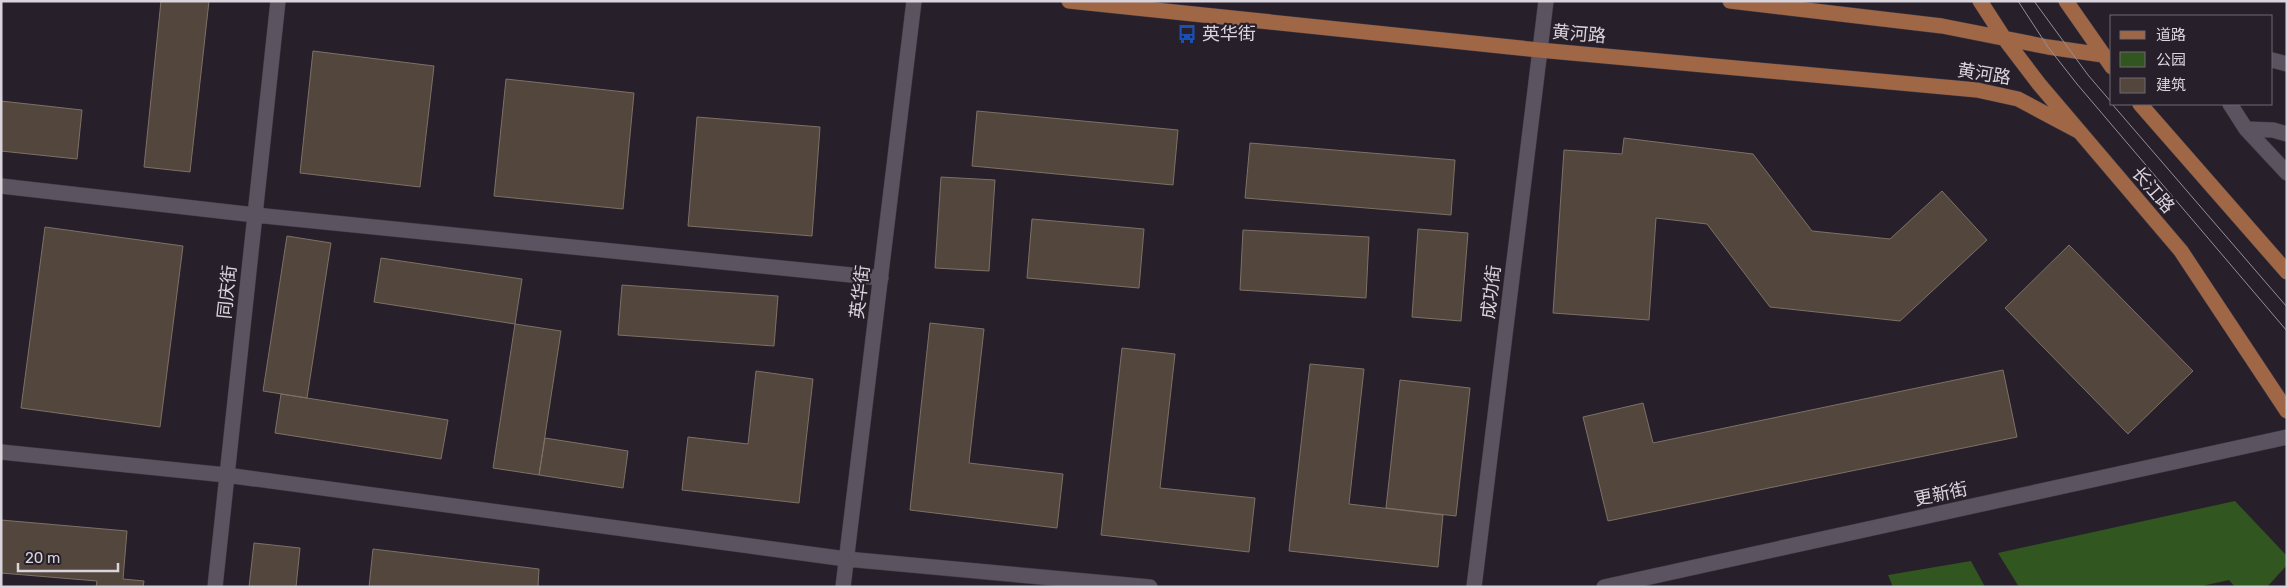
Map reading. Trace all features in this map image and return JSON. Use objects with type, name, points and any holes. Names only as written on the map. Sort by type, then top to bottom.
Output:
[{"type":"main road","name":"黄河路","points":[[1070,1],[1540,50],[1977,90],[2018,99],[2078,131]]},
{"type":"main road","points":[[1730,1],[1942,26],[2109,59]]},
{"type":"main road","name":"长江路","points":[[1980,1],[2004,38],[2078,131],[2181,251],[2287,411]]},
{"type":"main road","points":[[2066,1],[2109,59]]},
{"type":"main road","points":[[2141,105],[2287,272]]},
{"type":"street","name":"同庆街","points":[[215,587],[278,1]]},
{"type":"street","name":"英华街","points":[[844,587],[914,1]]},
{"type":"street","name":"成功街","points":[[1474,587],[1546,1]]},
{"type":"street","points":[[2273,60],[2287,64]]},
{"type":"street","points":[[2231,105],[2246,129],[2287,173]]},
{"type":"street","points":[[2246,129],[2273,130],[2287,134]]},
{"type":"street","points":[[1,186],[254,215],[880,278]]},
{"type":"street","name":"更新街","points":[[1604,587],[2287,437]]},
{"type":"street","points":[[1,452],[226,475],[846,559],[1150,587]]},
{"type":"green space","points":[[2235,501],[2287,556],[2287,565],[2267,587],[2235,587],[2229,580],[2197,587],[2019,587],[1998,553]]},
{"type":"green space","points":[[1971,561],[1985,587],[1893,587],[1888,575]]},
{"type":"building","points":[[161,1],[209,1],[190,172],[144,167]]},
{"type":"building","points":[[313,51],[434,66],[420,187],[300,173]]},
{"type":"building","points":[[506,79],[634,93],[623,209],[494,196]]},
{"type":"building","points":[[1,101],[82,110],[77,159],[1,151]]},
{"type":"building","points":[[977,111],[1178,130],[1173,185],[972,166]]},
{"type":"building","points":[[697,117],[820,127],[812,236],[688,226]]},
{"type":"building","points":[[1624,138],[1753,154],[1812,231],[1890,239],[1942,191],[1987,240],[1900,321],[1770,307],[1707,224],[1656,218],[1649,320],[1553,313],[1564,150],[1622,154]]},
{"type":"building","points":[[1250,143],[1455,160],[1451,215],[1245,198]]},
{"type":"building","points":[[941,177],[995,180],[989,271],[935,268]]},
{"type":"building","points":[[1032,219],[1144,229],[1139,288],[1027,278]]},
{"type":"building","points":[[45,227],[183,246],[160,427],[21,408]]},
{"type":"building","points":[[1418,229],[1468,233],[1461,321],[1412,317]]},
{"type":"building","points":[[1243,230],[1369,237],[1366,298],[1240,290]]},
{"type":"building","points":[[287,236],[331,243],[307,398],[263,391]]},
{"type":"building","points":[[2069,245],[2193,371],[2128,434],[2005,308]]},
{"type":"building","points":[[381,258],[522,279],[515,324],[374,302]]},
{"type":"building","points":[[622,285],[778,296],[774,346],[618,335]]},
{"type":"building","points":[[930,323],[984,329],[969,463],[1063,474],[1057,528],[910,510]]},
{"type":"building","points":[[515,324],[561,331],[539,475],[493,468]]},
{"type":"building","points":[[1122,348],[1175,354],[1160,488],[1255,498],[1249,552],[1101,535]]},
{"type":"building","points":[[1310,364],[1364,369],[1349,504],[1443,515],[1438,567],[1289,551]]},
{"type":"building","points":[[2003,370],[2017,437],[1608,521],[1583,417],[1643,403],[1653,443]]},
{"type":"building","points":[[756,371],[813,379],[799,503],[682,490],[688,437],[748,444]]},
{"type":"building","points":[[1400,380],[1470,388],[1456,516],[1386,508]]},
{"type":"building","points":[[281,394],[448,420],[441,459],[275,433]]},
{"type":"building","points":[[545,438],[628,451],[623,488],[539,475]]},
{"type":"building","points":[[1,520],[127,531],[123,579],[144,581],[143,587],[96,587],[97,581],[1,573]]},
{"type":"building","points":[[254,543],[300,548],[296,587],[249,587]]},
{"type":"building","points":[[373,549],[539,569],[538,587],[369,587]]},
{"type":"tram line","points":[[2018,1],[2048,47],[2077,84],[2287,331]]},
{"type":"tram line","points":[[2034,1],[2088,75],[2110,101]]},
{"type":"tram line","points":[[2113,105],[2287,307]]},
{"type":"place","name":"英华街","points":[[1187,34]]}]
